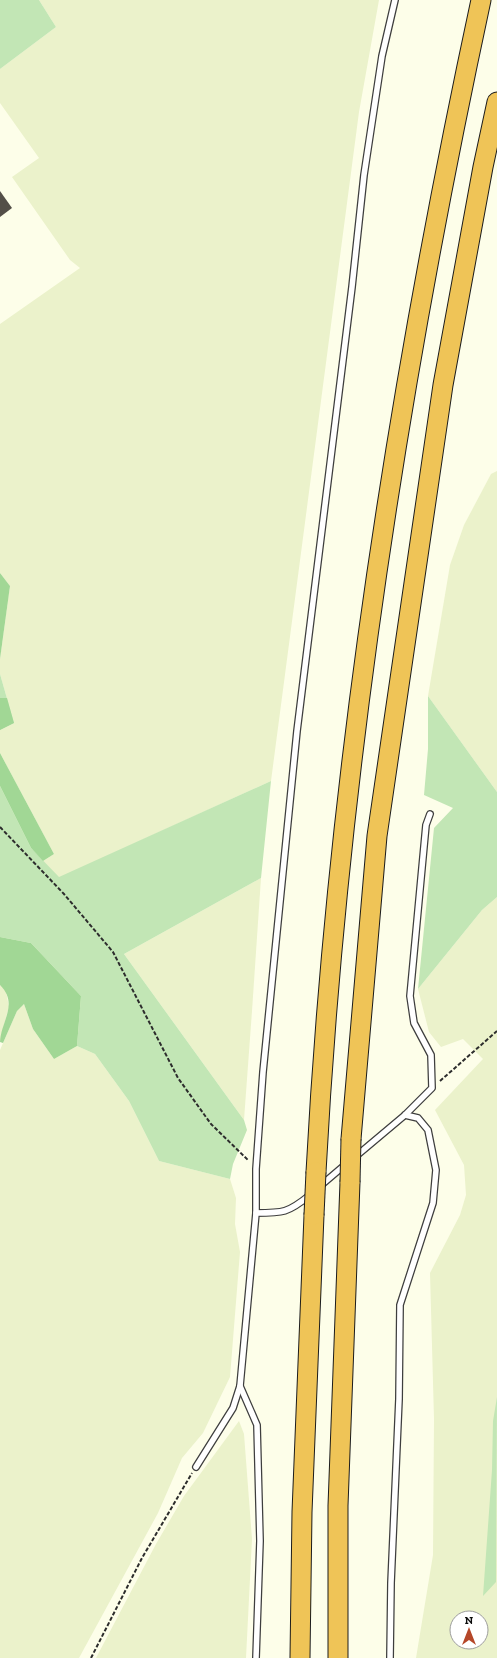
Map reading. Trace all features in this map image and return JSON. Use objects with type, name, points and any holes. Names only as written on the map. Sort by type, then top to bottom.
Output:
[{"type":"highway","points":[[300,1658],[302,1512],[316,1172],[322,1063],[342,839],[381,535],[448,156],[481,0]]},
{"type":"highway","points":[[338,1658],[338,1506],[351,1139],[377,836],[443,385],[483,167],[497,102]]},
{"type":"lane","points":[[196,1466],[233,1408],[240,1386],[256,1212],[256,1169],[263,1072],[298,723],[352,287],[364,175],[382,56],[395,0]]},
{"type":"lane","points":[[256,1212],[283,1212],[298,1205],[405,1115],[432,1088],[431,1055],[414,1023],[410,996],[426,824],[430,814]]},
{"type":"lane","points":[[390,1658],[391,1583],[399,1399],[400,1305],[433,1203],[436,1170],[428,1130],[418,1118],[405,1115]]},
{"type":"lane","points":[[240,1386],[257,1426],[260,1541],[256,1658]]},
{"type":"path","points":[[0,827],[64,894],[113,952],[178,1078],[211,1124],[256,1169]]},
{"type":"path","points":[[432,1088],[497,1031]]},
{"type":"path","points":[[91,1658],[142,1558],[196,1466]]},
{"type":"green space","points":[[0,0],[39,0],[56,27],[0,69]]},
{"type":"green space","points":[[39,0],[379,0],[359,112],[271,781],[59,878],[43,861],[54,854],[0,753],[0,730],[14,723],[0,674],[0,659],[10,586],[0,573],[0,324],[80,268],[70,260],[12,177],[39,158],[0,103],[0,69],[56,27]]},
{"type":"green space","points":[[497,471],[497,792],[428,696],[450,565],[464,525],[491,474]]},
{"type":"green space","points":[[0,573],[10,586],[0,659]]},
{"type":"green space","points":[[0,674],[14,723],[0,730]]},
{"type":"green space","points":[[428,696],[497,792],[497,897],[482,910],[418,989],[434,828],[453,808],[424,795],[428,749]]},
{"type":"green space","points":[[0,698],[7,698],[14,723],[0,730]]},
{"type":"green space","points":[[0,753],[54,854],[43,861],[31,848],[0,786]]},
{"type":"green space","points":[[271,781],[261,878],[124,954],[244,1120],[247,1130],[233,1164],[230,1179],[159,1161],[129,1101],[95,1054],[77,1046],[81,996],[31,943],[0,937],[0,786],[31,848],[59,877]]},
{"type":"green space","points":[[261,878],[252,1011],[244,1120],[124,954]]},
{"type":"green space","points":[[497,897],[497,1658],[416,1658],[433,1555],[434,1419],[430,1273],[460,1215],[466,1195],[464,1165],[435,1110],[483,1059],[463,1039],[441,1047],[429,1032],[418,989],[482,910]]},
{"type":"green space","points":[[0,937],[31,943],[81,996],[77,1046],[54,1059],[33,1029],[24,1004],[17,1011],[3,1043],[0,1042],[9,1006],[5,992],[0,985]]},
{"type":"green space","points":[[0,985],[6,991],[9,1007],[0,1040]]},
{"type":"green space","points":[[24,1004],[33,1029],[54,1059],[77,1046],[95,1054],[129,1101],[159,1161],[230,1179],[236,1198],[235,1224],[240,1252],[230,1377],[203,1433],[182,1458],[158,1513],[79,1658],[0,1658],[0,1050],[17,1011]]},
{"type":"green space","points":[[497,1397],[496,1582],[483,1596],[492,1470],[493,1421]]},
{"type":"green space","points":[[239,1421],[244,1434],[252,1539],[246,1658],[96,1658],[156,1544],[184,1496]]},
{"type":"building","points":[[0,191],[12,208],[0,217]]}]
